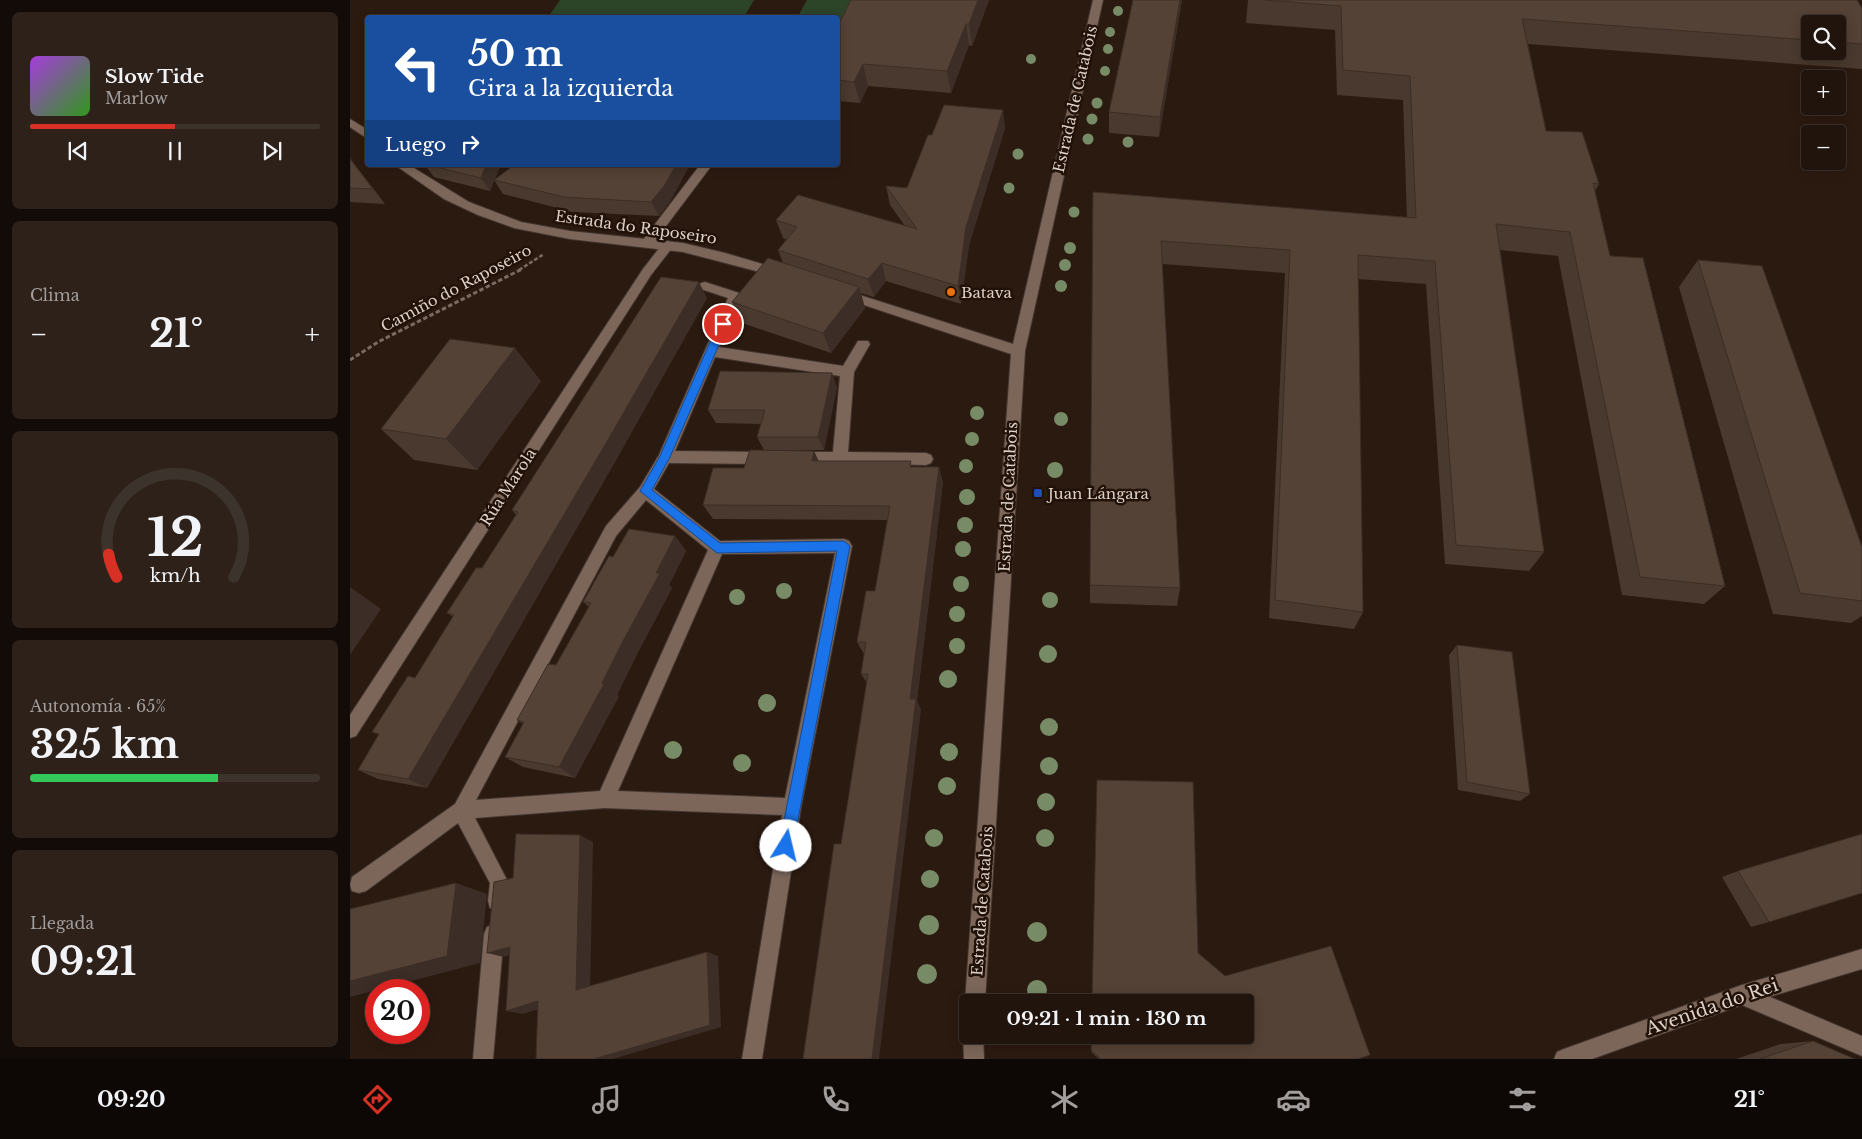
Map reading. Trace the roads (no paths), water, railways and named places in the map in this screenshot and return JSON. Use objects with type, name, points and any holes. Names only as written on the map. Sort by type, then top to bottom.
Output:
[{"type":"street","name":"Estrada de Catabois","points":[[976,994],[1018,351],[1098,0]]},
{"type":"street","points":[[350,122],[365,134]]},
{"type":"street","name":"Estrada do Raposeiro","points":[[404,167],[429,185],[466,206],[536,230],[668,245],[739,260],[796,278]]},
{"type":"street","points":[[647,243],[704,167]]},
{"type":"street","name":"Rúa Marola","points":[[350,730],[647,272],[668,245]]},
{"type":"street","points":[[359,884],[461,810],[611,531],[645,491],[664,457],[735,296],[705,286]]},
{"type":"street","points":[[834,290],[1018,351]]},
{"type":"street","points":[[840,458],[847,372],[863,344]]},
{"type":"street","points":[[711,351],[847,372]]},
{"type":"street","points":[[664,457],[926,459]]},
{"type":"street","points":[[645,491],[717,548],[844,546],[792,807],[752,1059]]},
{"type":"street","points":[[605,799],[717,548]]},
{"type":"street","points":[[461,810],[605,799],[792,807]]},
{"type":"street","points":[[461,810],[499,882],[482,1059]]},
{"type":"street","name":"Avenida do Rei","points":[[1564,1059],[1742,994],[1862,959]]},
{"type":"street","points":[[1742,994],[1862,1046]]},
{"type":"street","points":[[974,1044],[974,1059]]},
{"type":"place","name":"Batava","points":[[951,292]]},
{"type":"place","name":"Juan Lángara","points":[[1038,493]]}]
